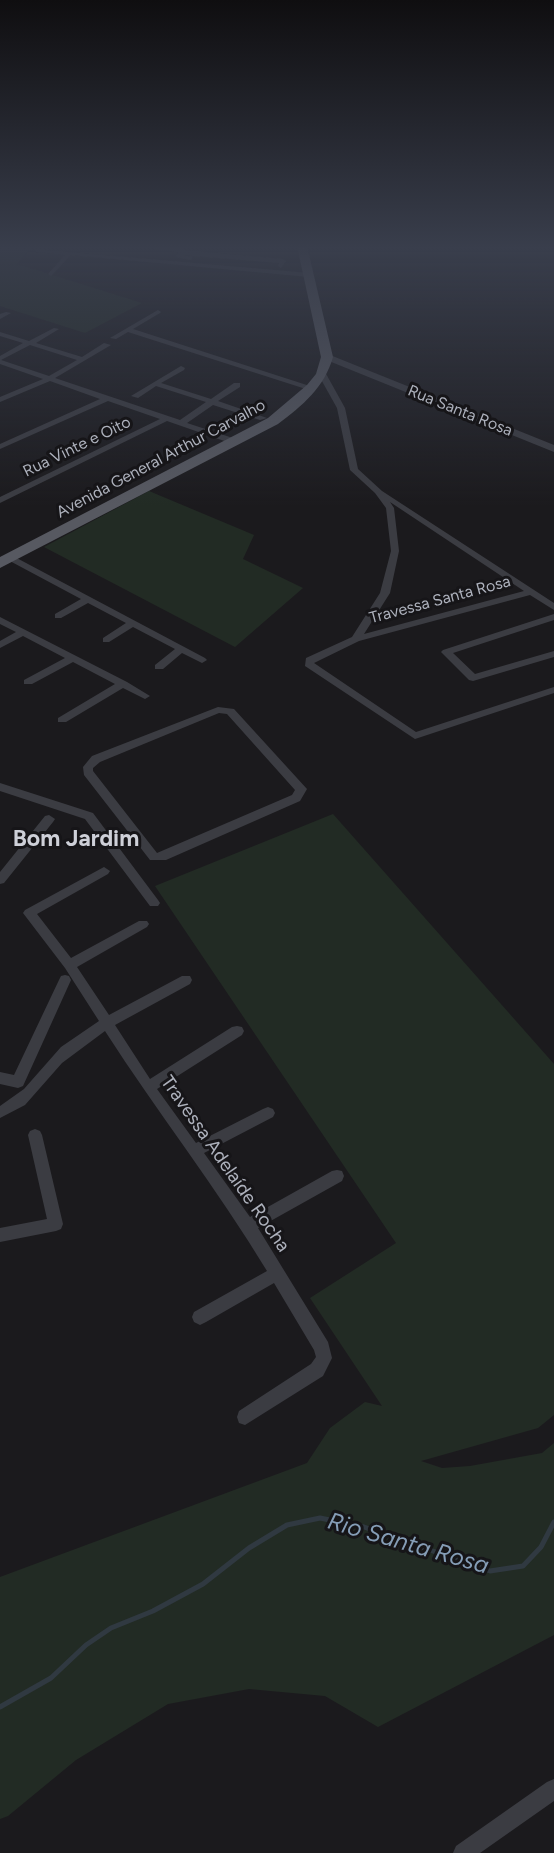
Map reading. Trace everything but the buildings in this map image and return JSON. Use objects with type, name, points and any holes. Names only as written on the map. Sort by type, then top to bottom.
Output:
[{"type":"main road","name":"Avenida General Arthur Carvalho","points":[[6,561],[236,442],[284,414],[312,388],[322,374],[327,357],[322,332]]},
{"type":"street","points":[[1,360],[48,332]]},
{"type":"street","points":[[114,338],[124,332]]},
{"type":"street","points":[[136,332],[312,388]]},
{"type":"street","points":[[0,334],[82,359]]},
{"type":"street","points":[[0,400],[50,379],[107,345]]},
{"type":"street","name":"Rua Santa Rosa","points":[[327,357],[554,449]]},
{"type":"street","points":[[1,360],[236,442]]},
{"type":"street","points":[[135,396],[181,368]]},
{"type":"street","name":"Travessa Santa Rosa","points":[[322,374],[341,408],[354,470],[379,491],[390,508],[395,537],[394,563],[386,593],[356,639]]},
{"type":"street","points":[[156,384],[263,418]]},
{"type":"street","points":[[181,423],[237,385]]},
{"type":"street","points":[[0,447],[108,398]]},
{"type":"street","name":"Rua Vinte e Oito","points":[[0,500],[167,418]]},
{"type":"street","points":[[379,491],[403,504],[554,607]]},
{"type":"street","points":[[6,561],[88,599],[202,660]]},
{"type":"street","name":"Travessa Santa Rosa","points":[[532,592],[356,639],[308,662],[415,736],[554,690]]},
{"type":"street","points":[[58,616],[88,599]]},
{"type":"street","points":[[554,617],[446,652],[473,678],[554,654]]},
{"type":"street","points":[[0,620],[145,696]]},
{"type":"street","points":[[106,640],[133,623]]},
{"type":"street","points":[[0,645],[24,632]]},
{"type":"street","points":[[159,667],[181,649]]},
{"type":"street","points":[[28,682],[73,658]]},
{"type":"street","points":[[62,720],[123,684]]},
{"type":"street","points":[[218,710],[230,711],[301,789],[296,798],[162,857],[149,854],[118,814],[88,772],[91,762],[218,710]]},
{"type":"street","points":[[0,787],[85,814],[154,903]]},
{"type":"street","points":[[94,823],[118,814]]},
{"type":"street","points":[[0,880],[49,819]]},
{"type":"street","points":[[29,913],[104,871]]},
{"type":"street","name":"Travessa Adelaíde Rocha","points":[[29,913],[67,972],[107,1022],[149,1087],[248,1226],[322,1348],[322,1364],[311,1376],[245,1417]]},
{"type":"street","points":[[0,1078],[18,1082],[67,972],[143,924]]},
{"type":"street","points":[[0,1112],[22,1102],[57,1058],[107,1022],[186,980]]},
{"type":"street","points":[[149,1087],[237,1031]]},
{"type":"street","points":[[196,1150],[268,1113]]},
{"type":"street","points":[[0,1235],[56,1224],[35,1135]]},
{"type":"street","points":[[248,1226],[337,1176]]},
{"type":"street","points":[[200,1317],[277,1273]]},
{"type":"street","points":[[463,1853],[554,1789]]},
{"type":"shaded area","points":[[149,491],[254,535],[243,559],[303,588],[235,647],[44,547]]},
{"type":"shaded area","points":[[333,814],[554,1064],[554,1415],[538,1428],[421,1461],[442,1468],[470,1466],[542,1453],[554,1443],[554,1635],[378,1727],[325,1696],[249,1689],[168,1704],[76,1760],[8,1816],[0,1819],[0,1577],[307,1463],[330,1428],[365,1402],[382,1406],[310,1298],[396,1243],[155,886]]},
{"type":"waterway","name":"Rio Santa Rosa","points":[[0,1707],[51,1678],[86,1645],[111,1628],[153,1611],[203,1584],[249,1548],[287,1525],[320,1518],[364,1527],[490,1571],[523,1566],[541,1547],[554,1522]]},
{"type":"district","name":"Bom Jardim","points":[[76,839]]}]
